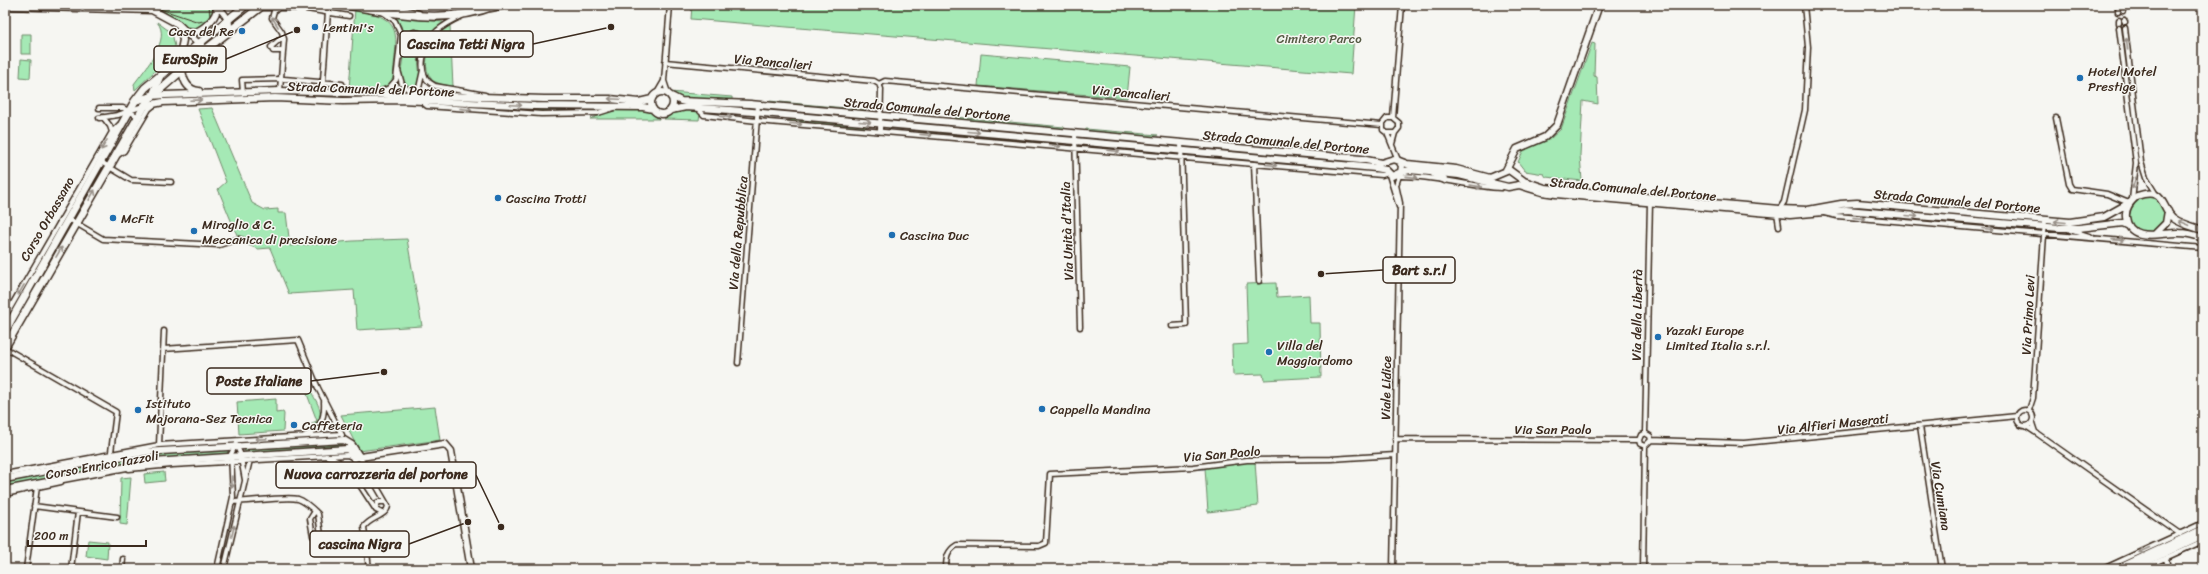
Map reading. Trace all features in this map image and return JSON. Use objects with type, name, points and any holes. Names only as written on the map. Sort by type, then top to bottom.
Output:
[{"type":"main road","name":"Corso Orbassano","points":[[5,331],[69,219],[91,175],[101,162],[119,132],[122,121],[136,100],[146,88],[161,75],[246,5]]},
{"type":"main road","points":[[347,5],[437,17],[462,16],[485,10],[496,5]]},
{"type":"main road","points":[[365,5],[401,13]]},
{"type":"main road","name":"Corso Orbassano","points":[[5,347],[143,106],[182,69],[261,7]]},
{"type":"street","points":[[217,5],[230,25],[226,34]]},
{"type":"street","points":[[186,31],[196,32],[209,24],[216,12],[217,5]]},
{"type":"street","points":[[388,5],[437,17]]},
{"type":"street","points":[[485,10],[510,5]]},
{"type":"street","points":[[664,82],[673,101],[672,110],[666,114],[661,114],[653,109],[652,99],[664,82],[670,5]]},
{"type":"street","points":[[1393,118],[1402,5]]},
{"type":"street","points":[[1511,158],[1516,174],[1508,186],[1500,179],[1511,158],[1520,147],[1545,137],[1557,125],[1599,5]]},
{"type":"street","points":[[1779,226],[1778,211],[1784,199],[1805,110],[1808,47],[1804,5]]},
{"type":"street","points":[[2118,12],[2119,5]]},
{"type":"street","points":[[2124,11],[2125,5]]},
{"type":"street","points":[[5,6],[145,7],[167,16],[186,31],[205,50]]},
{"type":"street","name":"Corso Orbassano","points":[[261,7],[301,8],[349,16]]},
{"type":"street","points":[[280,7],[274,11],[272,18],[282,32],[284,39],[280,39],[271,47],[273,51],[283,51]]},
{"type":"street","points":[[364,95],[389,88],[396,80],[398,70],[400,30],[392,18],[376,10]]},
{"type":"street","name":"Strada Comunale del Portone","points":[[322,93],[328,12]]},
{"type":"street","points":[[422,63],[433,36],[442,27],[462,16]]},
{"type":"street","points":[[178,24],[183,40],[179,60]]},
{"type":"street","points":[[2120,28],[2134,124],[2141,162],[2146,178],[2157,196],[2165,204],[2168,211],[2175,219],[2203,230]]},
{"type":"street","points":[[2125,28],[2137,173],[2131,202],[2126,215],[2129,226]]},
{"type":"street","points":[[399,61],[405,37],[410,32],[419,33],[424,39],[422,63],[423,70],[429,82],[435,86],[493,97]]},
{"type":"street","name":"Strada Comunale del Portone","points":[[280,91],[284,39]]},
{"type":"street","name":"Via Pancalieri","points":[[666,62],[866,80],[879,84],[885,81],[1382,125]]},
{"type":"street","points":[[182,69],[184,79],[188,87],[193,90],[208,93]]},
{"type":"street","points":[[398,70],[402,84],[421,101]]},
{"type":"street","points":[[400,100],[413,94],[419,88],[423,70]]},
{"type":"street","points":[[160,102],[152,96],[161,75]]},
{"type":"street","name":"Strada Comunale del Portone","points":[[243,92],[242,80],[281,80],[342,84]]},
{"type":"street","points":[[879,84],[881,92],[879,116],[880,131]]},
{"type":"street","name":"Strada Comunale del Portone","points":[[136,100],[152,96],[280,91],[364,95],[413,94],[544,99],[610,99],[639,102],[652,99]]},
{"type":"street","points":[[657,93],[670,95]]},
{"type":"street","name":"Strada Comunale del Portone","points":[[670,95],[681,100],[758,105],[1361,159],[1381,163],[1394,161],[1407,164],[1456,169],[1493,178],[1504,172],[1516,174],[1534,185],[1545,188],[1650,200]]},
{"type":"street","name":"Strada Comunale del Portone","points":[[112,132],[110,126],[101,118],[118,115],[143,106],[160,102],[275,98],[343,101],[400,100],[536,106],[645,107],[653,109]]},
{"type":"street","name":"Strada Comunale del Portone","points":[[421,101],[427,106],[541,114],[598,113],[615,107]]},
{"type":"street","name":"Corso Orbassano","points":[[113,159],[124,152],[149,109],[160,102]]},
{"type":"street","name":"Via della Repubblica","points":[[738,363],[758,105]]},
{"type":"street","name":"Strada Comunale del Portone","points":[[672,110],[682,107],[696,107],[879,123],[1181,154],[1343,164],[1388,173],[1395,176],[1400,174],[1431,172],[1446,176],[1508,186],[1520,185],[1542,192],[1778,211],[1800,215],[1846,210],[2044,223],[2070,222],[2096,219],[2110,214],[2142,194],[2157,196]]},
{"type":"street","name":"Strada Comunale del Portone","points":[[696,107],[704,115],[880,131],[1075,144]]},
{"type":"street","name":"Strada Comunale del Portone","points":[[99,108],[123,108],[128,111]]},
{"type":"street","points":[[128,111],[138,116],[139,128]]},
{"type":"street","points":[[1392,146],[1394,133],[1399,128],[1399,123],[1393,118],[1385,119],[1382,125],[1392,146],[1394,161],[1402,166],[1400,174]]},
{"type":"street","points":[[2056,118],[2069,184],[2072,189],[2107,194],[2131,202]]},
{"type":"street","name":"Corso Orbassano","points":[[5,317],[91,175],[112,132],[122,121]]},
{"type":"street","points":[[1387,133],[1394,133]]},
{"type":"street","name":"Via Unità d'Italia","points":[[1075,134],[1080,327]]},
{"type":"street","points":[[1172,326],[1186,325],[1181,143]]},
{"type":"street","name":"Strada Comunale del Portone","points":[[1181,154],[1254,164],[1382,175],[1388,173],[1394,161]]},
{"type":"street","points":[[101,162],[131,180],[171,182]]},
{"type":"street","points":[[1254,164],[1259,281]]},
{"type":"street","name":"Strada Comunale del Portone","points":[[1327,170],[1343,164]]},
{"type":"street","points":[[1431,172],[1446,176]]},
{"type":"street","name":"Viale Lidice","points":[[1388,173],[1399,207]]},
{"type":"street","name":"Strada Comunale del Portone","points":[[1400,174],[1426,178],[1446,176]]},
{"type":"street","name":"Viale Lidice","points":[[1393,569],[1400,199],[1396,185],[1400,174]]},
{"type":"street","name":"Strada Comunale del Portone","points":[[1426,178],[1438,175]]},
{"type":"street","name":"Via della Libertà","points":[[1645,433],[1650,200]]},
{"type":"street","name":"Strada Comunale del Portone","points":[[1778,211],[1808,210],[1841,204],[1857,203],[2044,223],[2098,239]]},
{"type":"street","points":[[2153,235],[2163,228],[2166,223],[2168,211]]},
{"type":"street","name":"Strada Comunale del Portone","points":[[1820,212],[1837,216],[2203,248]]},
{"type":"street","name":"Corso Orbassano","points":[[69,219],[103,240],[219,245],[238,239]]},
{"type":"street","name":"Via Primo Levi","points":[[2029,410],[2034,398],[2044,223]]},
{"type":"street","name":"Strada Comunale del Portone","points":[[2060,228],[2079,228],[2123,223],[2139,234],[2153,235],[2181,233],[2203,238]]},
{"type":"street","name":"Corso Enrico Tazzoli","points":[[159,445],[164,331]]},
{"type":"street","name":"Corso Enrico Tazzoli","points":[[163,349],[298,340],[324,400],[364,480],[361,484]]},
{"type":"street","name":"Corso Orbassano","points":[[5,347],[116,412]]},
{"type":"street","name":"Corso Enrico Tazzoli","points":[[300,437],[315,429],[322,422],[324,400]]},
{"type":"street","points":[[2035,432],[2032,423],[2033,414],[2029,410],[2021,411],[2017,416],[2019,423],[2035,432],[2180,534]]},
{"type":"street","name":"Corso Enrico Tazzoli","points":[[111,452],[116,412]]},
{"type":"street","name":"Via Alfieri Maserati","points":[[1651,440],[1744,443],[2017,416]]},
{"type":"street","points":[[2026,426],[2032,423]]},
{"type":"street","name":"Via Cumiana","points":[[1920,426],[1942,569]]},
{"type":"street","points":[[1643,569],[1646,446],[1651,440],[1650,436],[1645,433],[1640,436],[1638,440],[1640,444],[1646,446]]},
{"type":"street","name":"Corso Enrico Tazzoli","points":[[5,474],[111,452],[159,445],[300,437],[343,437],[350,442],[385,502]]},
{"type":"street","name":"Corso Enrico Tazzoli","points":[[5,479],[128,454],[343,437]]},
{"type":"street","name":"Via San Paolo","points":[[1395,439],[1638,440]]},
{"type":"street","points":[[182,443],[191,448]]},
{"type":"street","name":"Corso Enrico Tazzoli","points":[[241,458],[250,460],[322,455],[347,455],[352,457],[443,444],[449,446],[471,569]]},
{"type":"street","points":[[217,569],[232,502],[231,459],[232,451],[236,446],[241,458],[245,480]]},
{"type":"street","name":"Corso Enrico Tazzoli","points":[[128,454],[140,448]]},
{"type":"street","name":"Corso Enrico Tazzoli","points":[[5,494],[120,470],[348,449]]},
{"type":"street","name":"Corso Enrico Tazzoli","points":[[322,455],[337,461],[348,468],[361,484],[378,511]]},
{"type":"street","name":"Via San Paolo","points":[[946,569],[946,559],[948,553],[957,545],[1039,546],[1046,544],[1050,474],[1193,467],[1247,460],[1331,459],[1395,455]]},
{"type":"street","points":[[196,458],[204,463]]},
{"type":"street","name":"Corso Enrico Tazzoli","points":[[5,490],[138,463],[196,458],[231,459]]},
{"type":"street","points":[[224,569],[250,460]]},
{"type":"street","name":"Corso Enrico Tazzoli","points":[[21,470],[34,473]]},
{"type":"street","points":[[26,569],[36,487]]},
{"type":"street","points":[[232,502],[299,499],[315,511],[318,516],[321,535],[313,536],[310,518],[315,511]]},
{"type":"street","points":[[369,569],[364,527],[374,518],[378,511],[378,502],[385,502],[388,509],[378,511]]},
{"type":"street","points":[[34,506],[117,517]]},
{"type":"street","points":[[71,569],[78,512]]},
{"type":"street","points":[[2103,569],[2203,523]]},
{"type":"street","points":[[2117,569],[2203,529]]},
{"type":"street","points":[[2131,569],[2203,535]]},
{"type":"street","points":[[2141,569],[2203,540]]},
{"type":"street","points":[[2166,558],[2168,569]]},
{"type":"street","points":[[122,569],[123,559]]},
{"type":"green space","points":[[151,5],[212,5],[213,9],[209,19],[197,29],[189,29],[165,12],[151,7]]},
{"type":"green space","name":"Cimitero Parco","points":[[692,5],[1356,5],[1351,74],[691,19]]},
{"type":"green space","points":[[355,9],[383,18],[390,24],[394,31],[396,50],[393,78],[386,87],[381,89],[349,89]]},
{"type":"green space","points":[[395,17],[444,23],[426,43],[425,38],[413,30],[403,36],[401,26]]},
{"type":"green space","points":[[157,22],[172,33],[176,51],[135,90],[134,84],[150,62],[159,45],[161,29]]},
{"type":"green space","points":[[450,26],[453,86],[443,85],[433,81],[428,74],[427,66],[429,50],[433,43],[444,30]]},
{"type":"green space","points":[[21,34],[31,34],[31,54],[21,54]]},
{"type":"green space","points":[[412,34],[421,37],[423,44],[418,58],[420,78],[417,88],[412,92],[403,81],[401,70],[406,39]]},
{"type":"green space","points":[[1592,43],[1595,44],[1594,76],[1597,77],[1598,104],[1583,101],[1580,155],[1582,181],[1546,177],[1544,174],[1525,171],[1518,162],[1524,149],[1551,138],[1561,129]]},
{"type":"green space","points":[[981,54],[1130,67],[1127,98],[978,86]]},
{"type":"green space","points":[[21,59],[31,60],[30,78],[20,77]]},
{"type":"green space","points":[[670,92],[732,97],[732,101],[680,98]]},
{"type":"green space","points":[[473,98],[616,101],[634,104],[548,105],[428,99]]},
{"type":"green space","points":[[769,101],[868,110],[868,113],[769,104]]},
{"type":"green space","points":[[459,105],[606,109],[598,112],[539,112],[464,107]]},
{"type":"green space","points":[[212,108],[252,203],[265,210],[278,209],[278,213],[286,213],[290,246],[353,241],[407,239],[422,326],[357,330],[354,290],[289,294],[270,248],[258,249],[248,245],[245,237],[237,235],[218,189],[226,182],[198,109]]},
{"type":"green space","points":[[617,109],[647,110],[659,119],[590,119]]},
{"type":"green space","points":[[695,109],[700,113],[699,120],[664,119],[677,111]]},
{"type":"green space","points":[[955,117],[1064,127],[1064,130],[959,121]]},
{"type":"green space","points":[[798,118],[867,124],[866,128],[786,121]]},
{"type":"green space","points":[[907,122],[924,122],[1064,135],[1064,137]]},
{"type":"green space","points":[[888,128],[918,129],[1063,142],[1063,145]]},
{"type":"green space","points":[[1086,129],[1158,135],[1151,137],[1085,132]]},
{"type":"green space","points":[[1241,150],[1345,161],[1325,161],[1224,152]]},
{"type":"green space","points":[[1204,156],[1217,156],[1333,166],[1323,168]]},
{"type":"green space","points":[[2147,197],[2160,202],[2165,215],[2160,228],[2147,233],[2134,228],[2129,215],[2134,202]]},
{"type":"green space","points":[[69,224],[71,225],[5,339],[5,336]]},
{"type":"green space","points":[[1276,283],[1277,297],[1309,295],[1310,323],[1320,323],[1321,377],[1264,380],[1263,374],[1233,375],[1232,345],[1248,344],[1246,284]]},
{"type":"green space","points":[[311,391],[320,409],[320,418],[313,427],[312,423],[317,421],[307,394]]},
{"type":"green space","points":[[276,399],[276,413],[283,412],[284,414],[283,431],[239,434],[237,402]]},
{"type":"green space","points":[[435,407],[440,440],[359,451],[341,415]]},
{"type":"green space","points":[[342,442],[340,447],[246,453],[244,450],[245,448]]},
{"type":"green space","points":[[227,448],[228,453],[224,454],[140,461],[5,488],[5,481],[139,454]]},
{"type":"green space","points":[[1255,461],[1258,506],[1208,512],[1205,468]]},
{"type":"green space","points":[[164,472],[165,481],[145,483],[144,474]]},
{"type":"green space","points":[[131,477],[127,525],[120,524],[121,478]]},
{"type":"green space","points":[[88,540],[108,542],[107,559],[86,556]]},
{"type":"waterway","points":[[1131,472],[1205,469]]},
{"type":"waterway","points":[[1097,474],[1128,472]]},
{"type":"tunnel","points":[[2123,11],[2124,20]]},
{"type":"tram line","points":[[148,5],[199,22],[206,20],[210,16],[209,5]]},
{"type":"place","name":"Lentini's","points":[[315,27]]},
{"type":"place","name":"Cascina Tetti Nigra","points":[[611,27]]},
{"type":"place","name":"EuroSpin","points":[[297,30]]},
{"type":"place","name":"Casa del Re","points":[[242,31]]},
{"type":"place","name":"Hotel Motel Prestige","points":[[2080,78]]},
{"type":"place","name":"Cascina Trotti","points":[[498,198]]},
{"type":"place","name":"McFit","points":[[113,218]]},
{"type":"place","name":"Miroglio & C. Meccanica di precisione","points":[[194,231]]},
{"type":"place","name":"Cascina Duc","points":[[892,235]]},
{"type":"place","name":"Bart s.r.l","points":[[1321,274]]},
{"type":"place","name":"Yazaki Europe Limited Italia s.r.l.","points":[[1658,337]]},
{"type":"place","name":"Villa del Maggiordomo","points":[[1269,352]]},
{"type":"place","name":"Poste Italiane","points":[[384,372]]},
{"type":"place","name":"Cappella Mandina","points":[[1042,409]]},
{"type":"place","name":"Istituto Majorana-Sez Tecnica","points":[[138,410]]},
{"type":"place","name":"Caffeteria","points":[[294,425]]},
{"type":"place","name":"cascina Nigra","points":[[468,522]]},
{"type":"place","name":"Nuova carrozzeria del portone","points":[[501,527]]}]
